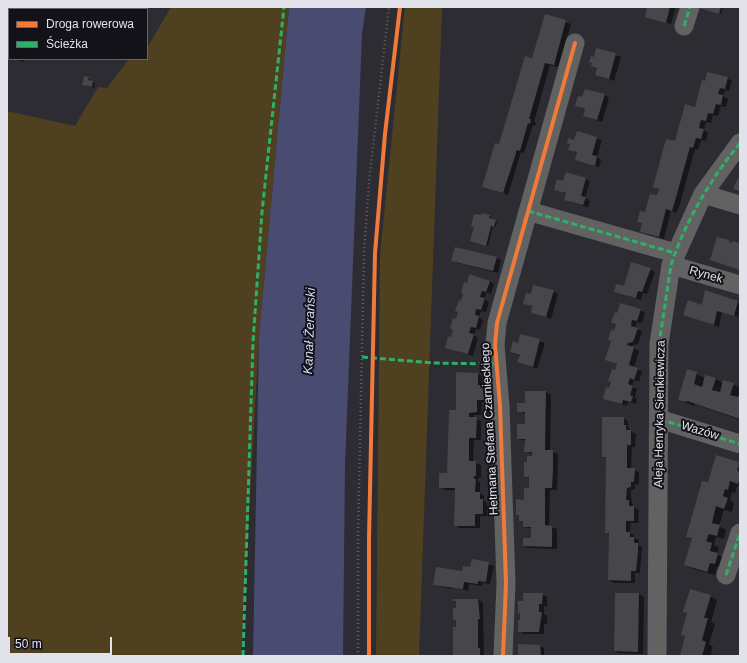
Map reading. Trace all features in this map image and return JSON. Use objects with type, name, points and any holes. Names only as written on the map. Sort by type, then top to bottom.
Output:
[{"type":"street","points":[[684,26],[690,7]]},
{"type":"street","name":"Hetmana Stefana Czarnieckiego","points":[[503,656],[506,583],[500,406],[495,345],[497,323],[574,43]]},
{"type":"street","name":"Aleja Henryka Sienkiewicza","points":[[657,656],[659,344],[673,259],[703,194],[740,143]]},
{"type":"street","points":[[703,194],[740,205]]},
{"type":"street","name":"Rynek","points":[[528,211],[673,259],[740,286]]},
{"type":"street","name":"Wazów","points":[[659,419],[740,444]]},
{"type":"street","points":[[726,575],[740,533]]},
{"type":"path","points":[[358,656],[358,530],[364,253],[369,182],[389,7]]},
{"type":"shaded area","points":[[7,7],[88,7],[8,8],[7,23]]},
{"type":"shaded area","points":[[171,7],[289,7],[259,336],[241,656],[7,656],[7,111],[75,126],[98,87],[107,88],[128,60],[148,60],[148,46]]},
{"type":"shaded area","points":[[405,7],[442,7],[419,656],[376,656],[380,255]]},
{"type":"water","name":"Kanał Żerański","points":[[289,7],[366,7],[362,34],[345,465],[343,656],[253,656],[259,336]]},
{"type":"building","points":[[647,7],[670,7],[666,23],[645,17]]},
{"type":"building","points":[[699,7],[721,7],[719,14]]},
{"type":"building","points":[[545,14],[566,20],[554,65],[545,63],[529,119],[531,119],[530,124],[528,123],[520,151],[517,150],[503,193],[482,187],[495,143],[499,144],[525,56],[532,58]]},
{"type":"building","points":[[7,40],[8,40],[8,58]]},
{"type":"building","points":[[596,48],[616,53],[609,79],[595,75],[597,68],[591,66],[592,63],[589,62],[591,56],[594,57]]},
{"type":"building","points":[[707,72],[728,77],[725,89],[720,88],[718,94],[723,95],[721,105],[716,104],[713,114],[708,113],[706,121],[701,120],[699,128],[704,129],[701,139],[696,138],[693,148],[690,147],[672,211],[666,209],[659,237],[640,232],[642,223],[637,222],[640,211],[645,212],[650,194],[657,195],[659,189],[653,187],[666,139],[675,141],[685,104],[695,107],[702,80],[705,81]]},
{"type":"building","points":[[84,76],[89,77],[88,80],[93,81],[92,87],[82,85]]},
{"type":"building","points":[[585,89],[605,94],[597,120],[583,116],[585,109],[575,106],[578,96],[582,97]]},
{"type":"building","points":[[577,131],[597,137],[592,155],[597,156],[595,166],[575,160],[577,152],[568,150],[570,144],[567,143],[568,138],[574,140]]},
{"type":"building","points":[[566,172],[586,178],[581,196],[586,197],[583,205],[564,200],[566,193],[554,190],[557,179],[563,181]]},
{"type":"building","points":[[738,178],[740,179],[740,191],[733,189]]},
{"type":"building","points":[[481,213],[490,215],[489,218],[496,220],[494,227],[491,226],[486,246],[470,241],[474,227],[471,226],[474,214],[481,215]]},
{"type":"building","points":[[717,237],[729,240],[731,243],[732,241],[740,243],[740,270],[710,260]]},
{"type":"building","points":[[455,247],[497,257],[493,271],[451,261]]},
{"type":"building","points":[[631,262],[651,268],[642,292],[638,291],[636,298],[614,292],[616,284],[624,286]]},
{"type":"building","points":[[469,274],[490,281],[486,292],[482,291],[480,297],[485,298],[481,310],[476,309],[475,315],[479,316],[476,328],[471,327],[469,333],[474,334],[468,354],[445,348],[448,336],[451,337],[453,330],[450,328],[453,318],[456,319],[458,312],[455,311],[459,300],[461,301],[463,294],[461,293],[464,282],[467,283]]},
{"type":"building","points":[[533,285],[554,290],[546,317],[531,313],[532,306],[523,304],[526,293],[531,294]]},
{"type":"building","points":[[705,290],[738,301],[734,316],[717,311],[714,325],[683,315],[688,300],[702,305]]},
{"type":"building","points":[[620,303],[641,309],[637,321],[632,320],[631,326],[638,328],[633,342],[628,343],[627,345],[634,347],[629,365],[638,368],[634,380],[630,378],[628,384],[633,386],[630,395],[633,396],[631,402],[623,400],[622,404],[603,399],[606,387],[609,388],[611,382],[608,381],[612,369],[615,370],[617,364],[605,360],[611,341],[608,340],[611,330],[614,331],[616,324],[611,322],[615,312],[617,313]]},
{"type":"building","points":[[520,334],[540,339],[533,367],[517,362],[520,355],[510,352],[513,341],[518,343]]},
{"type":"building","points":[[687,369],[697,372],[694,384],[702,387],[705,375],[716,378],[712,390],[720,392],[723,380],[734,383],[730,395],[738,397],[740,391],[740,419],[687,401],[678,400]]},
{"type":"building","points":[[456,372],[478,373],[478,385],[486,385],[485,400],[477,400],[477,412],[469,413],[469,417],[477,417],[476,438],[469,438],[469,461],[476,461],[476,476],[474,476],[474,479],[476,479],[475,492],[480,492],[480,499],[483,499],[483,514],[475,514],[475,526],[454,526],[455,488],[439,488],[439,473],[447,473],[449,410],[456,410]]},
{"type":"building","points":[[525,391],[546,391],[545,450],[553,450],[553,470],[552,488],[545,488],[545,525],[552,526],[552,547],[523,546],[523,538],[531,538],[531,527],[523,527],[523,521],[519,521],[519,515],[516,515],[516,499],[524,500],[524,488],[529,488],[529,477],[524,477],[524,462],[527,462],[527,456],[532,456],[532,452],[524,452],[525,439],[517,439],[517,424],[525,424],[525,412],[517,412],[517,403],[525,403]]},
{"type":"building","points":[[602,417],[624,417],[624,425],[626,425],[626,430],[631,430],[631,445],[627,445],[627,468],[635,468],[634,482],[631,482],[631,487],[627,488],[626,500],[629,500],[629,506],[634,506],[634,521],[626,521],[626,532],[630,532],[630,537],[634,537],[634,543],[638,543],[638,551],[636,571],[631,571],[631,581],[608,580],[609,533],[605,533],[606,457],[602,457]]},
{"type":"building","points":[[716,455],[739,462],[737,471],[740,472],[740,478],[738,484],[730,481],[728,490],[725,489],[723,496],[728,498],[724,509],[716,506],[712,523],[720,525],[717,536],[709,534],[706,541],[712,543],[710,551],[718,553],[715,564],[710,563],[707,572],[684,565],[692,538],[686,537],[702,481],[708,482]]},
{"type":"building","points":[[472,559],[489,562],[486,582],[478,581],[478,584],[464,582],[463,589],[433,585],[436,567],[462,571],[463,566],[470,567]]},
{"type":"building","points":[[690,589],[711,595],[704,618],[708,618],[702,640],[706,642],[702,656],[680,656],[685,636],[681,635],[687,613],[683,612]]},
{"type":"building","points":[[523,593],[543,593],[542,604],[539,604],[539,612],[542,612],[539,632],[518,632],[518,620],[520,620],[520,613],[518,613],[518,601],[523,601]]},
{"type":"building","points":[[615,593],[639,593],[638,652],[614,651]]},
{"type":"building","points":[[453,599],[478,599],[480,619],[478,619],[478,648],[480,648],[480,656],[453,656],[453,627],[456,627],[456,620],[453,620],[453,608],[456,608],[456,601],[453,601]]},
{"type":"building","points":[[518,644],[540,645],[541,656],[518,656]]},
{"type":"marked path","points":[[243,656],[253,342],[262,212],[284,7]]},
{"type":"marked path","points":[[684,26],[690,7]]},
{"type":"marked path","points":[[740,143],[709,186],[692,216],[677,248],[671,265],[659,344],[659,419],[740,444]]},
{"type":"marked path","points":[[528,211],[675,253]]},
{"type":"marked path","points":[[362,357],[433,363],[496,364]]},
{"type":"marked path","points":[[726,575],[740,533]]},
{"type":"cycle path","points":[[369,656],[369,538],[375,253],[385,134],[400,7]]},
{"type":"cycle path","points":[[503,656],[506,583],[500,406],[495,345],[497,323],[575,43]]}]
